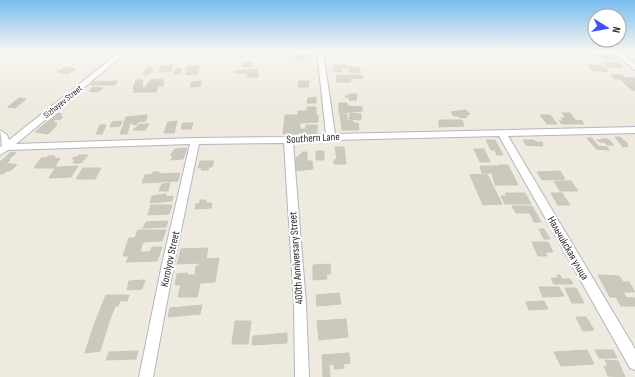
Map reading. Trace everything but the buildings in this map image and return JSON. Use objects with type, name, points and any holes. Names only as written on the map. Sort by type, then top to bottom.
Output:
[{"type":"street","name":"Sizhayev Street","points":[[4,150],[103,69]]},
{"type":"street","points":[[322,69],[331,137]]},
{"type":"street","name":"Southern Lane","points":[[4,150],[195,141],[288,140],[331,137],[635,130]]},
{"type":"street","points":[[0,133],[4,137],[4,150]]},
{"type":"street","name":"Нальчикская улица","points":[[502,133],[635,363]]},
{"type":"street","name":"400th Anniversary Street","points":[[288,140],[300,304],[302,377]]},
{"type":"street","name":"Korolyov Street","points":[[146,377],[168,264],[195,141]]}]
